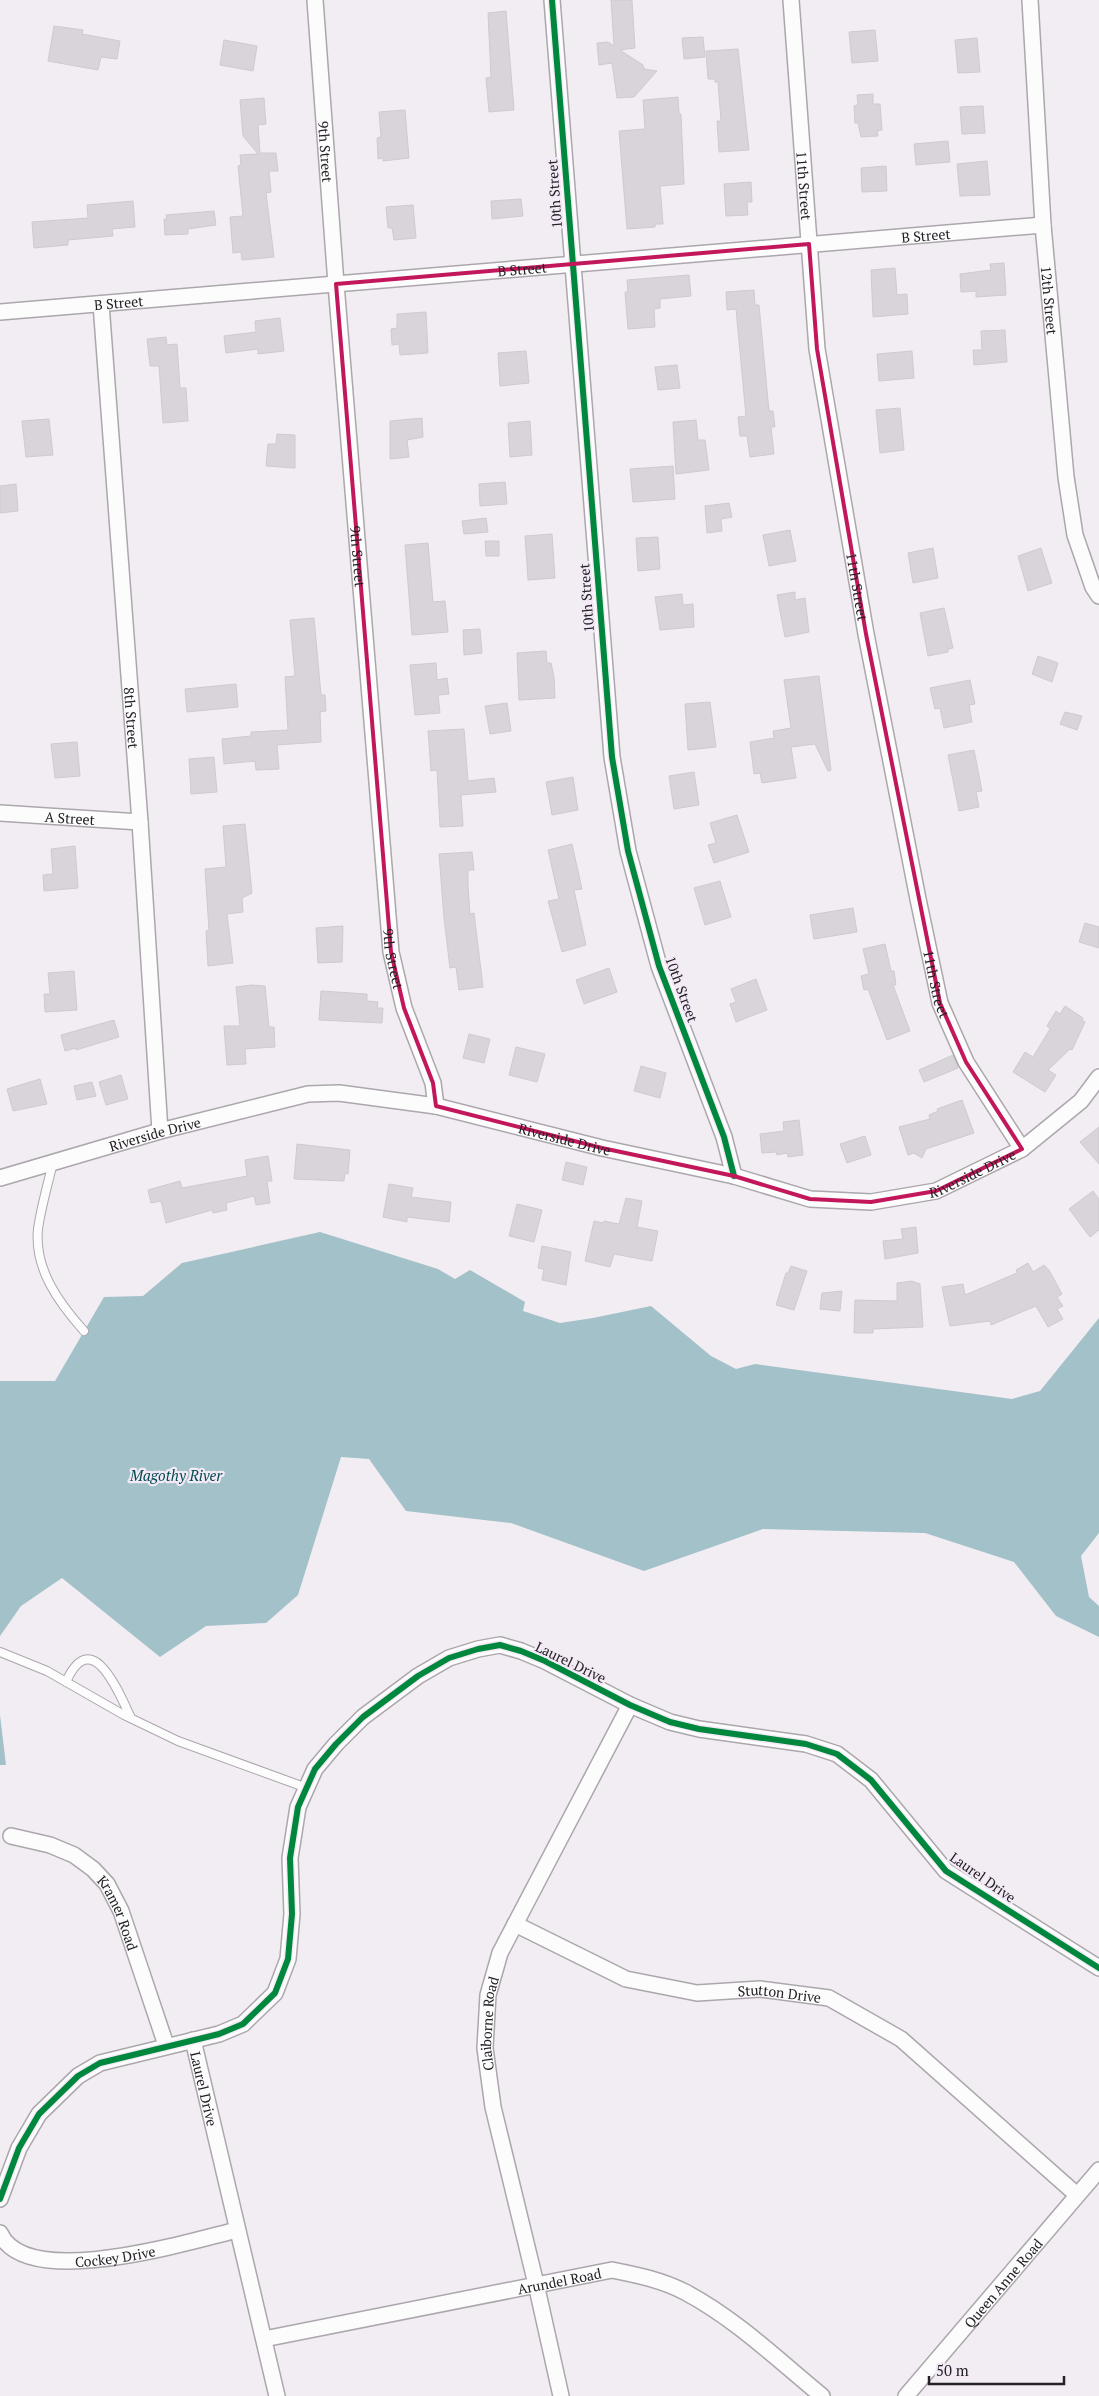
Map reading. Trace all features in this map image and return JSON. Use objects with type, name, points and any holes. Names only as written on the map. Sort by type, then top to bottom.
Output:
[{"type":"street","name":"9th Street","points":[[315,0],[336,284],[391,952],[404,1008],[433,1083],[436,1106]]},
{"type":"street","name":"10th Street","points":[[552,0],[612,757],[628,851],[659,966],[724,1137],[734,1176]]},
{"type":"street","name":"11th Street","points":[[791,0],[817,349],[864,625],[918,899],[940,1003],[966,1062],[1022,1149]]},
{"type":"street","name":"12th Street","points":[[1030,0],[1043,225],[1066,477],[1075,535],[1093,587],[1099,596]]},
{"type":"street","name":"B Street","points":[[0,312],[1043,225]]},
{"type":"street","name":"8th Street","points":[[101,304],[140,822],[160,1131]]},
{"type":"street","name":"A Street","points":[[0,813],[140,822]]},
{"type":"street","name":"Riverside Drive","points":[[0,1178],[160,1131],[308,1094],[339,1093],[436,1106],[602,1148],[734,1176],[810,1199],[871,1202],[936,1191],[1022,1149],[1082,1101],[1099,1077]]},
{"type":"street","name":"Laurel Drive","points":[[277,2396],[193,2040],[219,2034],[243,2024],[275,1992],[288,1959],[292,1914],[290,1858],[298,1807],[315,1769],[363,1716],[418,1676],[449,1658],[478,1649],[500,1645],[545,1661],[630,1705],[670,1722],[698,1729],[806,1744],[837,1754],[871,1780],[946,1871],[1098,1964]]},
{"type":"street","name":"Claiborne Road","points":[[561,2396],[536,2284],[492,2107],[485,2048],[488,1995],[500,1953],[514,1924],[630,1705]]},
{"type":"street","name":"Kramer Road","points":[[11,1836],[50,1845],[74,1856],[93,1869],[107,1884],[121,1911],[166,2045]]},
{"type":"street","name":"Stutton Drive","points":[[514,1924],[626,1979],[697,1993],[760,1989],[829,1998],[902,2039],[1077,2195]]},
{"type":"street","points":[[0,2199],[19,2148],[39,2114],[78,2076],[100,2063],[166,2045],[193,2040]]},
{"type":"street","name":"Queen Anne Road","points":[[906,2396],[1099,2170]]},
{"type":"street","name":"Cockey Drive","points":[[0,2233],[12,2248],[30,2256],[81,2262],[127,2257],[237,2230]]},
{"type":"street","name":"Arundel Road","points":[[264,2339],[612,2270],[652,2278],[684,2292],[725,2316],[822,2396]]},
{"type":"lane","points":[[53,1162],[38,1230],[40,1256],[52,1288],[67,1312],[84,1331]]},
{"type":"lane","points":[[0,1652],[47,1672],[131,1718],[178,1741],[307,1788]]},
{"type":"lane","points":[[66,1682],[71,1670],[80,1661],[90,1660],[99,1663],[112,1676],[131,1718]]},
{"type":"highlighted area","points":[[809,244],[817,349],[866,634],[940,1003],[966,1062],[1022,1149],[936,1191],[871,1202],[810,1199],[734,1176],[602,1148],[436,1106],[433,1083],[404,1008],[391,952],[336,284]]},
{"type":"water","name":"Magothy River","points":[[320,1232],[438,1269],[455,1279],[470,1270],[525,1302],[523,1311],[560,1323],[651,1306],[711,1356],[736,1369],[755,1364],[1012,1399],[1040,1391],[1099,1318],[1099,1533],[1081,1556],[1089,1597],[1099,1606],[1099,1637],[1056,1616],[1014,1562],[925,1533],[763,1529],[644,1571],[511,1523],[406,1511],[369,1459],[341,1457],[298,1595],[266,1623],[206,1626],[160,1657],[62,1578],[21,1606],[0,1636],[0,1381],[55,1381],[104,1297],[143,1296],[182,1263]]},
{"type":"water","points":[[0,1715],[6,1765],[0,1765]]},
{"type":"building","points":[[611,0],[632,0],[635,48],[620,50],[643,65],[644,69],[657,71],[634,97],[617,98],[612,63],[599,65],[597,43],[608,42],[614,46]]},
{"type":"building","points":[[506,11],[514,110],[489,112],[486,78],[491,77],[488,13]]},
{"type":"building","points":[[54,26],[83,30],[82,34],[120,41],[117,59],[101,57],[98,70],[48,61]]},
{"type":"building","points":[[875,30],[878,61],[852,63],[849,32]]},
{"type":"building","points":[[703,37],[705,57],[684,59],[682,38]]},
{"type":"building","points":[[977,38],[980,72],[958,73],[955,40]]},
{"type":"building","points":[[224,40],[257,46],[253,71],[220,65]]},
{"type":"building","points":[[738,49],[749,150],[719,152],[717,121],[721,121],[718,82],[715,82],[715,79],[708,79],[706,51]]},
{"type":"building","points":[[873,94],[873,104],[880,104],[882,130],[877,131],[878,136],[861,137],[858,123],[855,123],[854,106],[858,105],[857,95]]},
{"type":"building","points":[[678,97],[679,114],[681,114],[684,184],[660,186],[663,224],[655,224],[655,227],[627,229],[619,131],[645,129],[643,100]]},
{"type":"building","points":[[264,98],[266,124],[258,125],[260,153],[276,153],[278,171],[269,171],[271,192],[266,193],[274,257],[242,260],[241,252],[233,253],[230,217],[243,216],[238,166],[241,165],[240,155],[258,154],[243,136],[240,100]]},
{"type":"building","points":[[983,106],[985,133],[962,134],[960,107]]},
{"type":"building","points":[[405,110],[409,158],[383,161],[383,158],[378,159],[377,138],[381,137],[379,112]]},
{"type":"building","points":[[948,141],[950,162],[916,165],[914,144]]},
{"type":"building","points":[[987,161],[990,195],[960,196],[957,164]]},
{"type":"building","points":[[886,166],[887,191],[862,192],[861,168]]},
{"type":"building","points":[[751,182],[752,202],[747,202],[748,215],[726,216],[724,184]]},
{"type":"building","points":[[521,199],[523,216],[492,219],[491,201]]},
{"type":"building","points":[[133,201],[135,227],[112,229],[113,236],[68,240],[68,245],[34,248],[32,222],[88,218],[87,205]]},
{"type":"building","points":[[413,205],[416,238],[394,240],[392,228],[388,228],[386,207]]},
{"type":"building","points":[[214,211],[216,225],[188,229],[188,234],[165,235],[164,219],[167,219],[166,215]]},
{"type":"building","points":[[1004,263],[1006,295],[976,297],[976,291],[961,292],[960,274],[991,270],[990,264]]},
{"type":"building","points":[[895,268],[897,295],[907,294],[908,314],[873,317],[871,270]]},
{"type":"building","points":[[689,275],[691,296],[660,299],[660,308],[654,309],[655,327],[628,329],[625,292],[628,292],[627,280]]},
{"type":"building","points":[[754,290],[755,305],[759,305],[769,411],[773,411],[775,427],[771,427],[774,454],[750,457],[747,436],[740,436],[738,417],[746,416],[736,309],[727,310],[726,292]]},
{"type":"building","points":[[426,312],[428,353],[400,355],[399,344],[392,345],[391,329],[397,328],[397,314]]},
{"type":"building","points":[[280,318],[284,351],[258,354],[258,349],[226,353],[224,336],[256,332],[255,321]]},
{"type":"building","points":[[1005,330],[1007,362],[974,365],[973,350],[982,350],[981,331]]},
{"type":"building","points":[[166,337],[167,345],[177,344],[180,388],[186,388],[188,421],[163,423],[159,366],[150,366],[147,339]]},
{"type":"building","points":[[526,351],[529,383],[500,386],[498,353]]},
{"type":"building","points":[[912,351],[914,378],[879,381],[877,354]]},
{"type":"building","points":[[677,365],[680,388],[658,390],[655,367]]},
{"type":"building","points":[[900,408],[904,450],[880,453],[876,410]]},
{"type":"building","points":[[422,418],[423,437],[407,440],[409,457],[390,459],[390,421]]},
{"type":"building","points":[[49,419],[53,455],[26,457],[22,421]]},
{"type":"building","points":[[696,420],[698,440],[705,440],[709,470],[676,474],[673,422]]},
{"type":"building","points":[[530,421],[532,455],[510,457],[508,423]]},
{"type":"building","points":[[277,434],[295,435],[295,468],[266,466],[268,444],[276,444]]},
{"type":"building","points":[[673,466],[675,499],[633,502],[630,469]]},
{"type":"building","points":[[505,482],[507,504],[480,506],[479,484]]},
{"type":"building","points":[[16,484],[18,511],[0,513],[0,486]]},
{"type":"building","points":[[729,503],[732,517],[721,519],[722,531],[707,533],[705,506]]},
{"type":"building","points":[[486,518],[488,532],[464,534],[462,521]]},
{"type":"building","points":[[790,530],[796,561],[769,566],[763,535]]},
{"type":"building","points":[[552,534],[555,578],[528,580],[525,536]]},
{"type":"building","points":[[658,537],[660,569],[638,571],[636,538]]},
{"type":"building","points":[[485,541],[499,541],[499,556],[486,556]]},
{"type":"building","points":[[428,543],[433,602],[445,601],[448,632],[412,635],[405,545]]},
{"type":"building","points":[[933,548],[938,578],[913,583],[908,553]]},
{"type":"building","points":[[1041,548],[1052,583],[1028,591],[1018,556]]},
{"type":"building","points":[[795,592],[795,600],[805,598],[809,632],[785,637],[777,595]]},
{"type":"building","points":[[682,594],[683,605],[693,604],[694,627],[660,630],[655,597]]},
{"type":"building","points":[[944,608],[953,648],[948,649],[948,652],[928,656],[920,613]]},
{"type":"building","points":[[314,618],[321,695],[325,695],[326,711],[320,712],[321,742],[277,745],[279,769],[256,770],[255,761],[224,764],[222,739],[251,736],[251,732],[288,730],[285,677],[295,676],[290,620]]},
{"type":"building","points":[[480,629],[482,653],[464,655],[463,630]]},
{"type":"building","points":[[546,651],[547,663],[551,663],[554,677],[555,698],[519,700],[517,653]]},
{"type":"building","points":[[1038,656],[1058,663],[1052,682],[1032,674]]},
{"type":"building","points":[[436,663],[437,680],[447,678],[449,694],[438,695],[440,713],[415,715],[410,665]]},
{"type":"building","points":[[819,676],[831,770],[828,771],[815,744],[791,747],[796,778],[762,783],[760,773],[754,774],[750,742],[774,738],[773,731],[791,728],[784,680]]},
{"type":"building","points":[[970,680],[975,704],[969,705],[972,722],[944,728],[940,708],[935,709],[930,688]]},
{"type":"building","points":[[236,684],[238,707],[187,712],[185,689]]},
{"type":"building","points":[[710,702],[716,747],[688,750],[685,704]]},
{"type":"building","points":[[507,703],[511,731],[490,734],[485,706]]},
{"type":"building","points":[[1065,712],[1082,716],[1077,730],[1060,724]]},
{"type":"building","points":[[464,729],[468,781],[494,778],[496,792],[461,795],[463,826],[440,827],[437,770],[431,771],[428,731]]},
{"type":"building","points":[[77,742],[80,776],[55,778],[51,744]]},
{"type":"building","points":[[974,750],[982,791],[976,792],[979,807],[959,811],[948,755]]},
{"type":"building","points":[[214,757],[217,792],[191,794],[189,759]]},
{"type":"building","points":[[694,772],[699,805],[674,809],[669,776]]},
{"type":"building","points":[[573,777],[578,810],[552,815],[546,782]]},
{"type":"building","points":[[737,815],[749,852],[714,863],[708,845],[716,843],[710,823]]},
{"type":"building","points":[[245,824],[252,893],[242,898],[243,912],[227,914],[233,963],[208,966],[206,931],[209,930],[205,869],[226,867],[223,826]]},
{"type":"building","points":[[572,844],[582,889],[574,890],[586,945],[562,952],[548,901],[559,899],[548,850]]},
{"type":"building","points":[[75,846],[78,888],[44,891],[43,875],[53,874],[51,849]]},
{"type":"building","points":[[472,852],[474,870],[468,870],[470,914],[474,913],[483,987],[459,990],[456,967],[450,968],[439,854]]},
{"type":"building","points":[[720,881],[731,917],[705,925],[694,888]]},
{"type":"building","points":[[853,908],[857,932],[814,939],[810,915]]},
{"type":"building","points":[[1085,923],[1099,927],[1099,948],[1079,942]]},
{"type":"building","points":[[343,926],[342,962],[318,963],[316,928]]},
{"type":"building","points":[[885,944],[891,971],[894,971],[896,985],[893,985],[910,1031],[887,1040],[868,989],[864,990],[861,976],[869,974],[863,949]]},
{"type":"building","points":[[609,968],[617,992],[584,1004],[576,980]]},
{"type":"building","points":[[74,971],[77,1010],[45,1012],[44,994],[50,994],[48,973]]},
{"type":"building","points":[[756,979],[767,1010],[736,1022],[730,1004],[736,1002],[731,989]]},
{"type":"building","points":[[265,986],[269,1027],[274,1027],[275,1047],[245,1049],[246,1064],[227,1065],[224,1026],[240,1026],[236,987]]},
{"type":"building","points":[[321,991],[367,994],[367,1001],[378,1002],[377,1008],[383,1008],[382,1023],[319,1020]]},
{"type":"building","points":[[1065,1006],[1083,1018],[1082,1020],[1085,1022],[1072,1050],[1070,1049],[1048,1070],[1056,1075],[1045,1092],[1013,1072],[1025,1052],[1033,1057],[1050,1029],[1047,1026],[1056,1011],[1060,1014]]},
{"type":"building","points":[[114,1020],[119,1037],[76,1050],[76,1048],[65,1051],[61,1035]]},
{"type":"building","points":[[469,1034],[490,1039],[484,1063],[463,1058]]},
{"type":"building","points":[[516,1047],[545,1054],[537,1082],[509,1075]]},
{"type":"building","points":[[953,1055],[958,1068],[924,1082],[919,1070]]},
{"type":"building","points":[[641,1066],[666,1073],[660,1098],[634,1091]]},
{"type":"building","points":[[121,1075],[128,1099],[106,1105],[99,1082]]},
{"type":"building","points":[[40,1079],[47,1104],[13,1111],[7,1089]]},
{"type":"building","points":[[92,1082],[96,1096],[77,1100],[74,1086]]},
{"type":"building","points":[[962,1100],[974,1133],[926,1149],[922,1158],[914,1153],[908,1155],[899,1127],[930,1119],[929,1115],[938,1111],[937,1109]]},
{"type":"building","points":[[799,1120],[803,1155],[788,1157],[787,1153],[777,1155],[776,1152],[762,1153],[760,1134],[784,1131],[783,1122]]},
{"type":"building","points":[[1099,1127],[1099,1164],[1080,1142]]},
{"type":"building","points":[[865,1136],[871,1155],[847,1163],[840,1144]]},
{"type":"building","points":[[297,1144],[350,1150],[348,1174],[345,1173],[344,1181],[294,1179]]},
{"type":"building","points":[[268,1156],[272,1181],[267,1181],[270,1203],[256,1205],[254,1196],[226,1203],[227,1210],[213,1213],[212,1210],[166,1223],[161,1201],[151,1203],[148,1190],[180,1181],[182,1188],[247,1176],[245,1160]]},
{"type":"building","points":[[566,1162],[587,1167],[583,1185],[562,1180]]},
{"type":"building","points":[[389,1184],[413,1188],[411,1197],[451,1202],[449,1222],[407,1217],[407,1222],[383,1217]]},
{"type":"building","points":[[1093,1191],[1099,1199],[1099,1230],[1090,1237],[1069,1209]]},
{"type":"building","points":[[626,1198],[642,1201],[637,1227],[658,1231],[652,1261],[614,1254],[610,1267],[585,1261],[594,1221],[619,1224]]},
{"type":"building","points":[[517,1204],[542,1210],[534,1242],[509,1236]]},
{"type":"building","points":[[916,1227],[918,1253],[885,1259],[883,1241],[903,1239],[901,1229]]},
{"type":"building","points":[[542,1246],[571,1252],[566,1285],[542,1280],[544,1269],[538,1268]]},
{"type":"building","points":[[1028,1263],[1033,1272],[1044,1265],[1049,1270],[1062,1294],[1057,1297],[1063,1306],[1057,1309],[1063,1319],[1048,1327],[1036,1306],[991,1325],[990,1321],[950,1326],[942,1287],[963,1284],[965,1295],[1017,1273],[1016,1270]]},
{"type":"building","points":[[791,1266],[807,1271],[794,1310],[776,1305],[786,1273],[788,1273]]},
{"type":"building","points":[[912,1281],[920,1284],[923,1327],[873,1329],[873,1333],[854,1333],[855,1300],[897,1301],[897,1283]]},
{"type":"building","points":[[842,1291],[840,1311],[820,1309],[822,1293]]},
{"type":"cycle path","points":[[552,0],[612,757],[628,851],[659,966],[724,1137],[734,1176]]},
{"type":"cycle path","points":[[0,2199],[19,2148],[39,2114],[78,2076],[100,2063],[219,2034],[243,2024],[275,1993],[288,1959],[292,1914],[290,1858],[298,1807],[315,1769],[336,1744],[363,1717],[418,1676],[449,1658],[478,1649],[500,1645],[521,1651],[545,1661],[630,1705],[670,1722],[699,1729],[806,1744],[837,1754],[871,1780],[946,1871],[1099,1968]]}]
